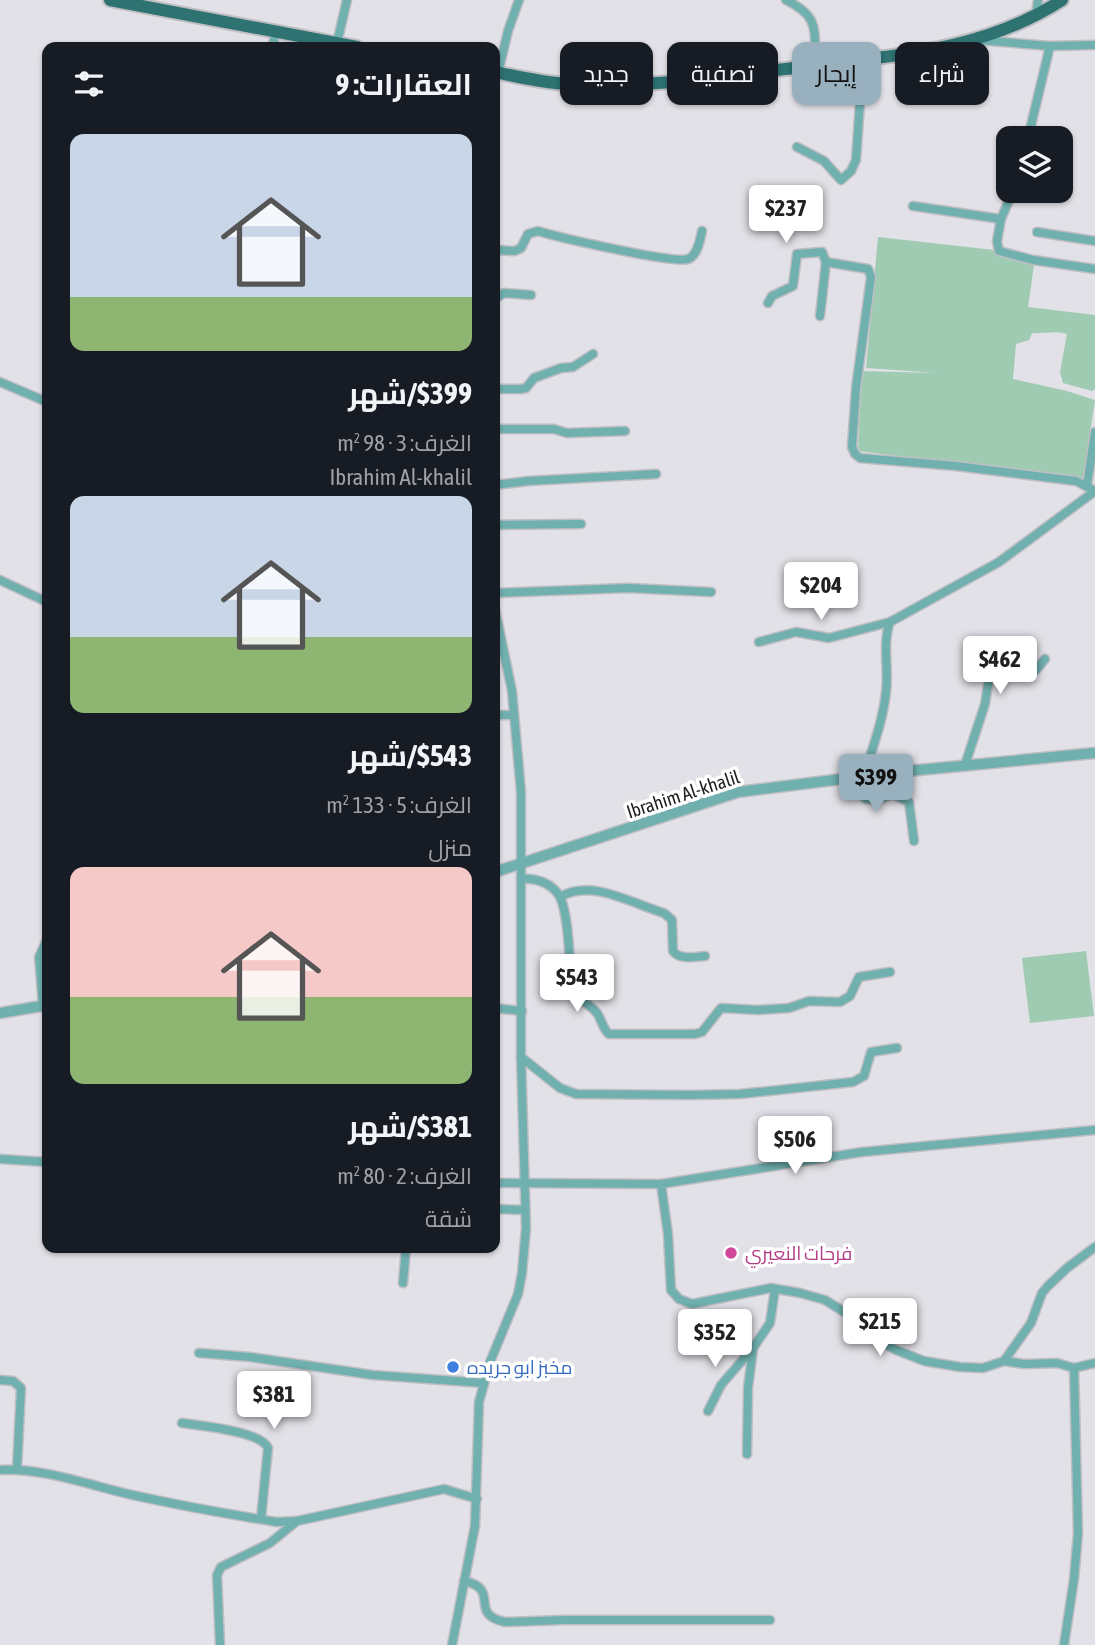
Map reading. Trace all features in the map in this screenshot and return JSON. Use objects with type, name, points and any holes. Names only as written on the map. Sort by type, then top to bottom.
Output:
[{"type":"highway","points":[[110,0],[331,42]]},
{"type":"highway","points":[[881,58],[929,51],[978,40],[1035,18],[1062,0]]},
{"type":"highway","points":[[500,73],[567,84],[612,85],[712,78],[792,68]]},
{"type":"street","points":[[337,42],[347,0]]},
{"type":"street","points":[[500,61],[520,0]]},
{"type":"street","points":[[786,0],[808,13],[813,21],[814,42]]},
{"type":"street","points":[[1035,18],[1038,0]]},
{"type":"street","points":[[273,42],[276,33]]},
{"type":"street","points":[[978,40],[1051,46],[1095,45]]},
{"type":"street","points":[[1031,126],[1051,46]]},
{"type":"street","points":[[797,147],[824,161],[841,180],[851,171],[856,160],[860,105]]},
{"type":"street","points":[[1008,203],[996,241],[999,251],[1033,260],[1095,269]]},
{"type":"street","points":[[913,206],[1001,219]]},
{"type":"street","points":[[500,250],[515,251],[522,248],[528,234],[538,231],[645,255],[684,260],[691,258],[695,252],[702,232]]},
{"type":"street","points":[[1037,232],[1095,241]]},
{"type":"street","points":[[768,303],[772,296],[793,286],[797,254],[822,253],[826,262],[820,316]]},
{"type":"street","points":[[759,642],[796,632],[837,637],[890,622],[999,562],[1095,491],[1076,481],[956,466],[864,459],[857,456],[852,447],[856,388],[870,273],[863,267],[826,262]]},
{"type":"street","points":[[500,296],[504,293],[531,295]]},
{"type":"street","points":[[500,389],[526,388],[534,378],[561,368],[573,368],[593,354]]},
{"type":"street","points":[[0,382],[42,400]]},
{"type":"street","points":[[500,429],[554,429],[567,433],[625,432]]},
{"type":"street","points":[[1087,485],[1095,432]]},
{"type":"street","points":[[500,484],[656,474]]},
{"type":"street","points":[[500,525],[580,524]]},
{"type":"street","points":[[0,580],[42,600]]},
{"type":"street","points":[[500,593],[628,588],[712,592]]},
{"type":"street","points":[[864,776],[886,692],[887,636],[890,622]]},
{"type":"street","points":[[452,1645],[477,1499],[479,1402],[517,1294],[523,1262],[525,1210],[521,1057],[521,792],[512,691],[500,633]]},
{"type":"street","points":[[965,765],[985,704],[989,678],[1001,669],[1036,670],[1045,659]]},
{"type":"street","points":[[500,715],[514,715]]},
{"type":"street","name":"Ibrahim Al-khalil","points":[[500,870],[604,838],[720,797],[760,788],[1095,752]]},
{"type":"street","points":[[838,779],[866,799],[877,800],[893,794],[909,802],[914,841]]},
{"type":"street","points":[[521,879],[536,879],[548,884],[560,897],[571,987],[574,994],[599,1016],[604,1031],[609,1034],[695,1034],[702,1032],[720,1008],[758,1010],[789,1008],[809,1001],[840,1002],[850,996],[859,977],[890,972]]},
{"type":"street","points":[[560,897],[570,891],[604,891],[664,913],[672,920],[673,951],[676,955],[705,956]]},
{"type":"street","points":[[42,951],[39,957],[42,982]]},
{"type":"street","points":[[0,1013],[42,1006]]},
{"type":"street","points":[[500,1009],[522,1011]]},
{"type":"street","points":[[521,1057],[568,1093],[690,1096],[740,1094],[853,1082],[864,1076],[871,1052],[897,1048]]},
{"type":"street","points":[[500,1183],[661,1184],[862,1152],[1095,1130]]},
{"type":"street","points":[[0,1159],[42,1162]]},
{"type":"street","points":[[661,1184],[668,1234],[671,1290],[679,1300],[692,1304],[775,1289],[825,1300],[846,1313],[874,1338],[924,1361],[983,1368],[1004,1361],[1024,1364],[1057,1363],[1074,1368],[1095,1363]]},
{"type":"street","points":[[500,1209],[525,1210]]},
{"type":"street","points":[[1004,1361],[1031,1324],[1042,1293],[1067,1268],[1095,1247]]},
{"type":"street","points":[[403,1283],[406,1253]]},
{"type":"street","points":[[708,1411],[721,1385],[770,1324],[775,1289]]},
{"type":"street","points":[[747,1454],[748,1388],[753,1348]]},
{"type":"street","points":[[199,1353],[250,1357],[373,1375],[484,1383]]},
{"type":"street","points":[[1064,1645],[1078,1533],[1074,1368]]},
{"type":"street","points":[[0,1380],[13,1381],[21,1388],[18,1469]]},
{"type":"street","points":[[182,1423],[260,1438],[266,1443],[268,1448],[261,1519]]},
{"type":"street","points":[[0,1470],[18,1469],[277,1522],[297,1521],[444,1489],[477,1499]]},
{"type":"street","points":[[220,1645],[217,1575],[221,1567],[270,1543],[297,1521]]},
{"type":"street","points":[[464,1581],[482,1588],[487,1613],[491,1618],[505,1622],[563,1619],[770,1620]]},
{"type":"green space","points":[[878,237],[994,250],[1034,265],[1028,307],[1095,315],[1095,389],[1092,391],[1063,383],[1060,372],[1067,334],[1059,332],[1032,333],[1029,340],[1016,344],[1013,379],[1095,400],[1083,479],[858,451],[861,371],[937,373],[866,368]]},
{"type":"green space","points":[[1086,951],[1094,1016],[1030,1023],[1022,958]]},
{"type":"place","name":"فرحات النعيري","points":[[731,1253]]},
{"type":"place","name":"مخبز ابو جريده","points":[[453,1367]]}]
